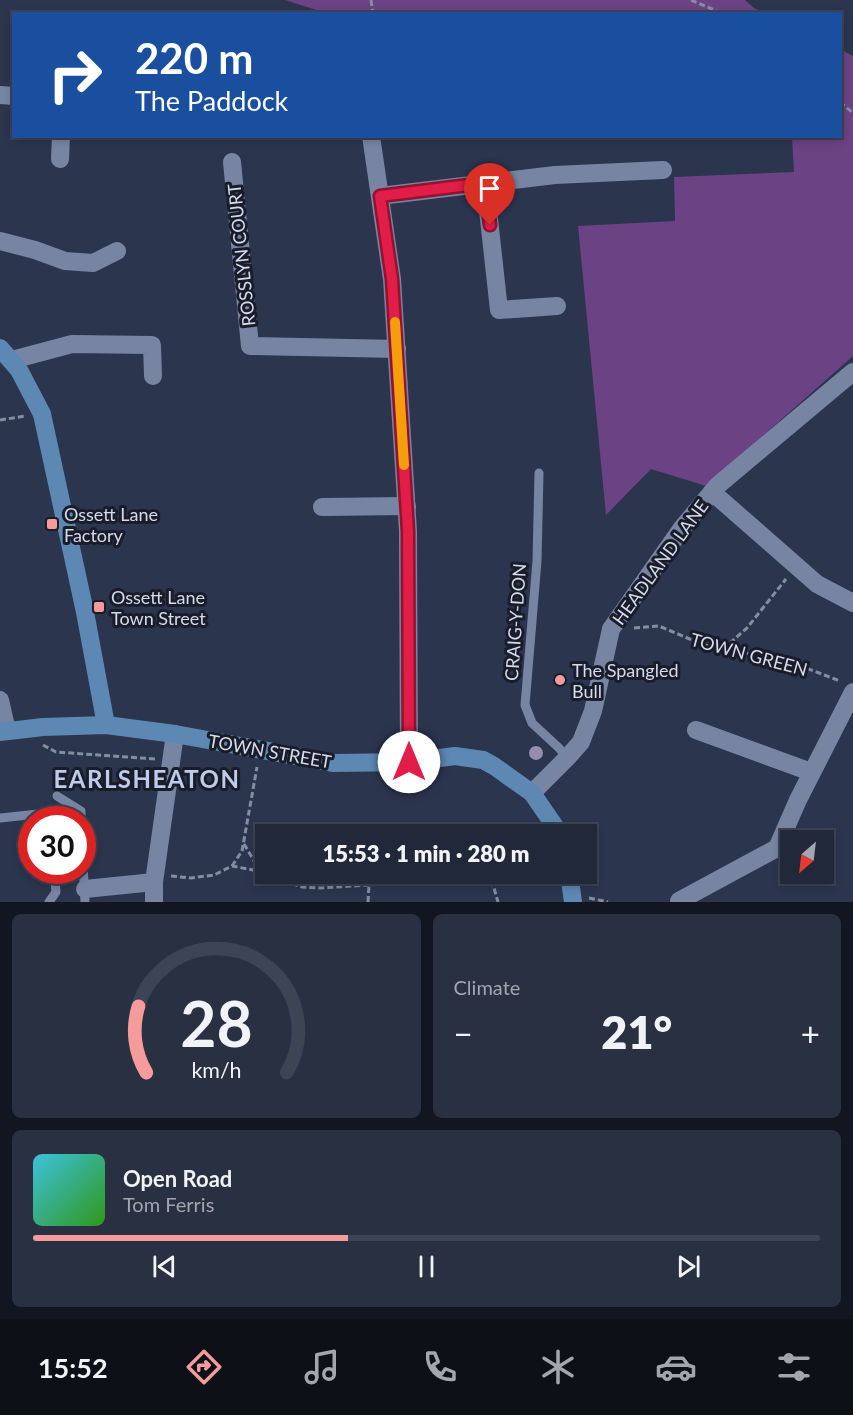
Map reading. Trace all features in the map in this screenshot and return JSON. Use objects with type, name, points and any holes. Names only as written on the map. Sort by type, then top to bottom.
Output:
[{"type":"street","points":[[60,159],[61,138]]},
{"type":"street","points":[[371,138],[392,279],[407,506],[409,762]]},
{"type":"street","name":"ROSSLYN COURT","points":[[232,162],[250,346],[396,349]]},
{"type":"street","points":[[380,196],[555,175],[663,170]]},
{"type":"street","points":[[485,183],[499,310],[557,306]]},
{"type":"street","points":[[0,241],[36,250],[65,261],[93,263],[117,251]]},
{"type":"street","points":[[106,725],[86,612],[42,414],[6,354],[72,344],[152,345],[153,376]]},
{"type":"street","name":"HEADLAND LANE","points":[[532,793],[581,742],[594,711],[611,629],[681,528],[712,492],[853,372]]},
{"type":"street","points":[[712,492],[817,584],[853,603]]},
{"type":"street","points":[[322,507],[407,506]]},
{"type":"street","points":[[679,901],[777,848],[848,686]]},
{"type":"street","points":[[0,700],[8,731]]},
{"type":"street","name":"TOWN STREET","points":[[8,731],[106,725],[175,734],[333,763],[409,762],[455,756],[483,760],[513,778],[532,793],[553,824]]},
{"type":"street","points":[[696,730],[811,772]]},
{"type":"street","points":[[154,902],[154,882],[175,734]]},
{"type":"street","points":[[85,895],[154,882]]},
{"type":"street","points":[[571,884],[573,902]]},
{"type":"lane","name":"CRAIG-Y-DON","points":[[539,473],[537,561],[525,705],[532,723],[567,758]]},
{"type":"lane","points":[[57,796],[73,806]]},
{"type":"lane","points":[[0,818],[18,816]]},
{"type":"lane","points":[[49,902],[56,892],[55,884]]},
{"type":"path","points":[[691,0],[718,12]]},
{"type":"path","points":[[0,420],[42,414]]},
{"type":"path","points":[[723,649],[747,628],[796,566]]},
{"type":"path","name":"TOWN GREEN","points":[[610,635],[642,626],[659,626],[704,645],[788,661],[848,686]]},
{"type":"path","points":[[8,731],[56,752],[148,759]]},
{"type":"path","points":[[154,882],[165,876],[191,878],[214,875],[232,866],[242,851],[261,751]]},
{"type":"path","points":[[243,842],[255,862]]},
{"type":"path","points":[[232,866],[255,871]]},
{"type":"path","points":[[293,884],[302,887],[384,884]]},
{"type":"path","points":[[492,884],[498,902]]},
{"type":"path","points":[[368,902],[369,885]]},
{"type":"shaded area","points":[[285,0],[745,0],[763,12],[323,12]]},
{"type":"shaded area","points":[[842,50],[853,56],[853,356],[706,486],[651,469],[606,515],[578,226],[675,221],[674,177],[794,172],[792,138],[842,138]]},
{"type":"slow traffic","points":[[395,322],[404,465]]},
{"type":"place","name":"Ossett Lane Factory","points":[[52,524]]},
{"type":"place","name":"Ossett Lane Town Street","points":[[99,607]]},
{"type":"place","name":"The Spangled Bull","points":[[560,680]]},
{"type":"district","name":"EARLSHEATON","points":[[147,778]]},
{"type":"route","points":[[409,762],[408,531],[392,279],[380,196],[485,183],[490,225]]}]
